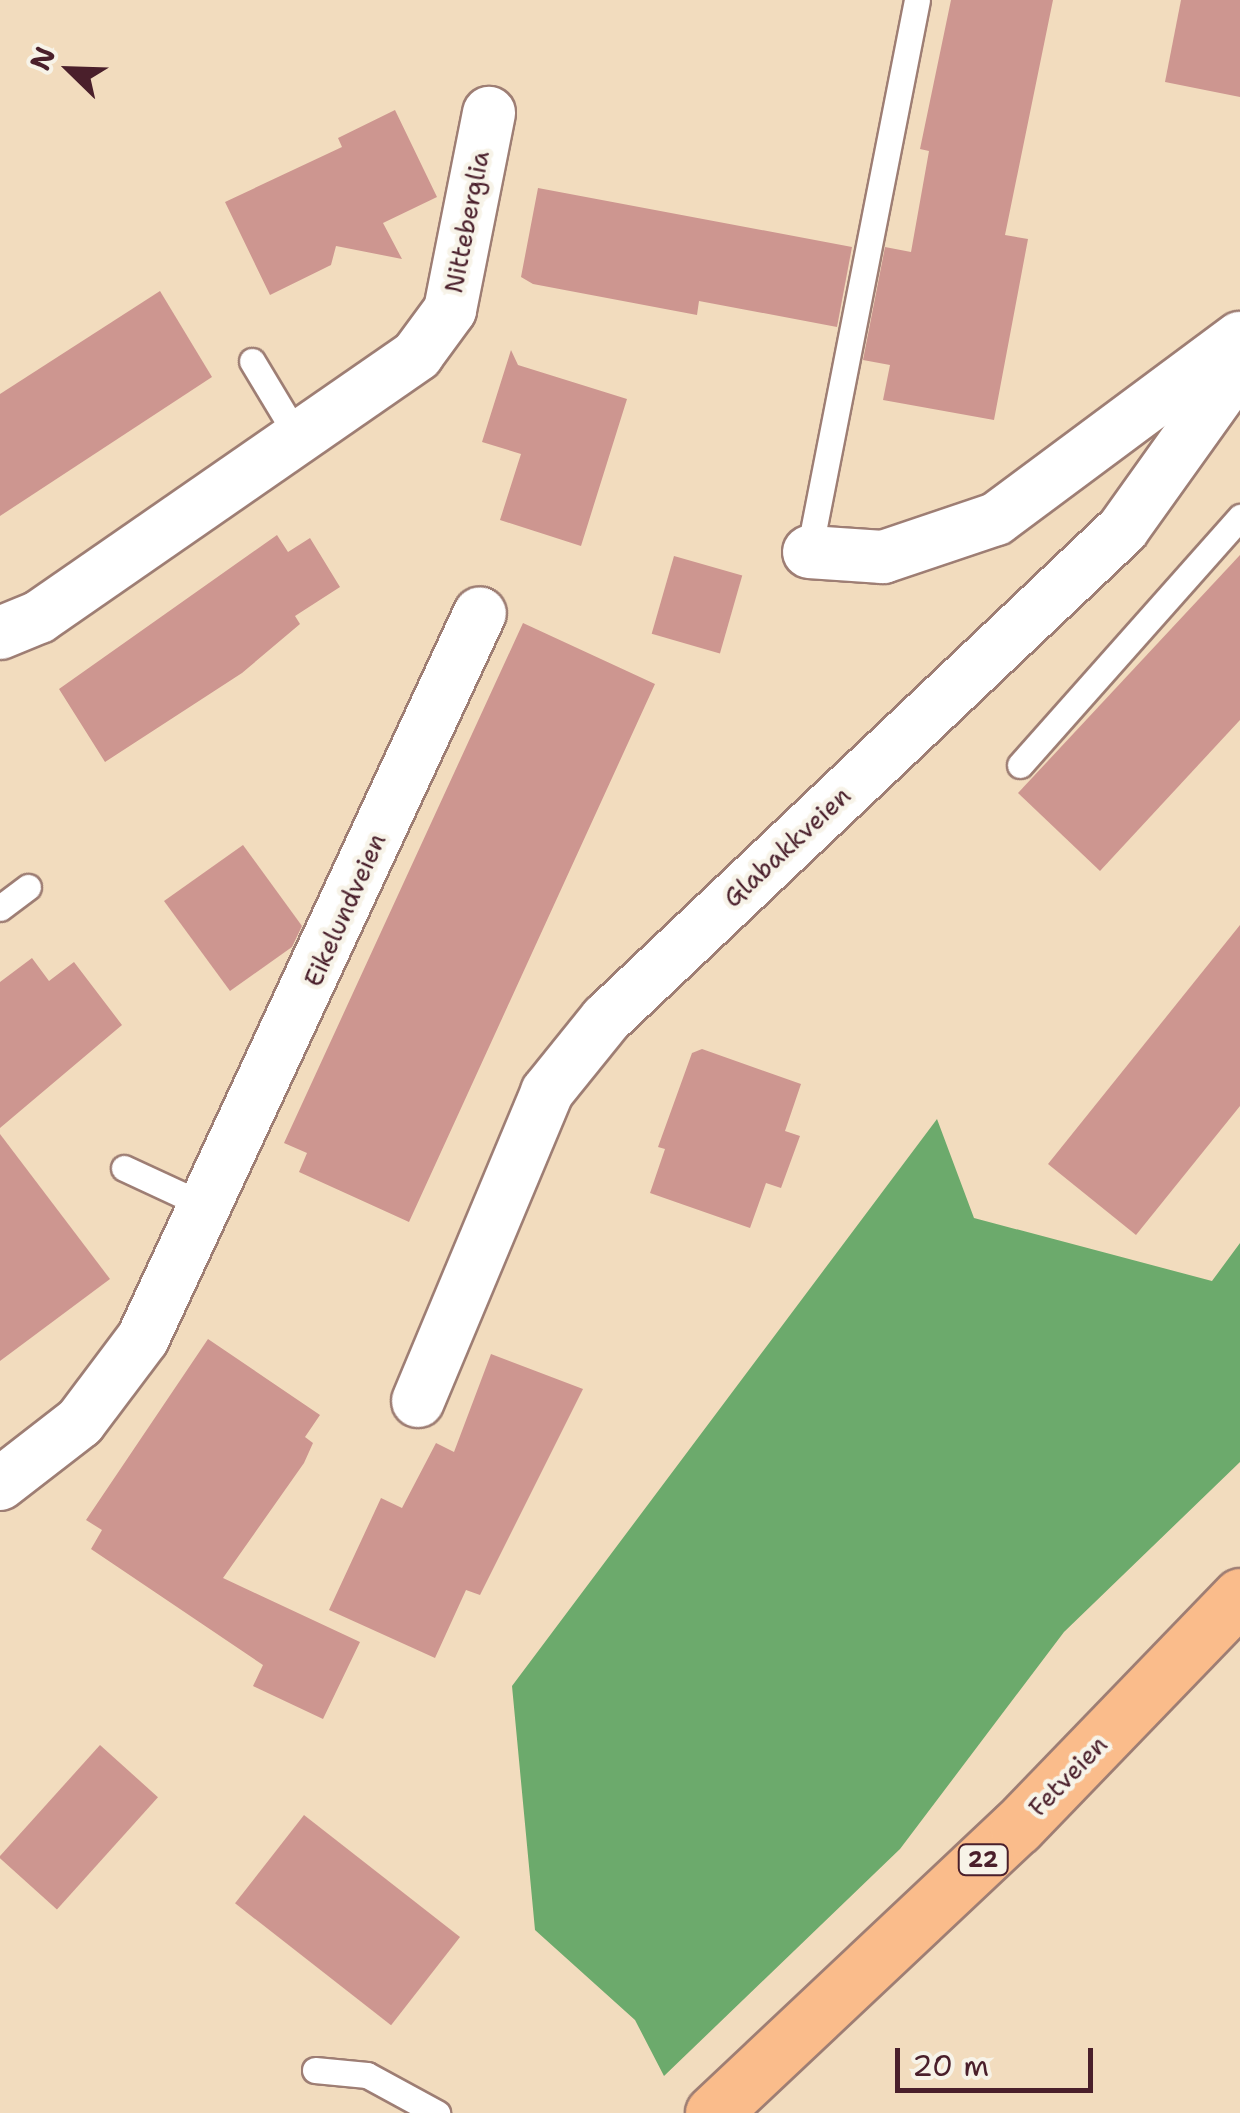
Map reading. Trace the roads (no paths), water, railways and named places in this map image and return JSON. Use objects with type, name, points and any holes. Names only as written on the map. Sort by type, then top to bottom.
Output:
[{"type":"highway","name":"Fetveien","points":[[714,2113],[1017,1828],[1240,1596]]},
{"type":"street","name":"Nitteberglia","points":[[0,633],[39,618],[300,441],[417,355],[450,310],[489,113]]},
{"type":"street","points":[[809,552],[883,557],[996,518],[1240,338]]},
{"type":"street","name":"Glabakkveien","points":[[418,1401],[546,1092],[606,1019],[1123,529],[1222,390],[1240,348]]},
{"type":"street","name":"Eikelundveien","points":[[0,1484],[80,1422],[143,1338],[208,1207],[480,613]]},
{"type":"lane","points":[[809,552],[917,0]]},
{"type":"lane","points":[[252,361],[300,441]]},
{"type":"lane","points":[[1020,765],[1240,517]]},
{"type":"lane","points":[[0,908],[28,887]]},
{"type":"lane","points":[[124,1168],[208,1207]]},
{"type":"lane","points":[[315,2070],[368,2076],[438,2113]]}]
